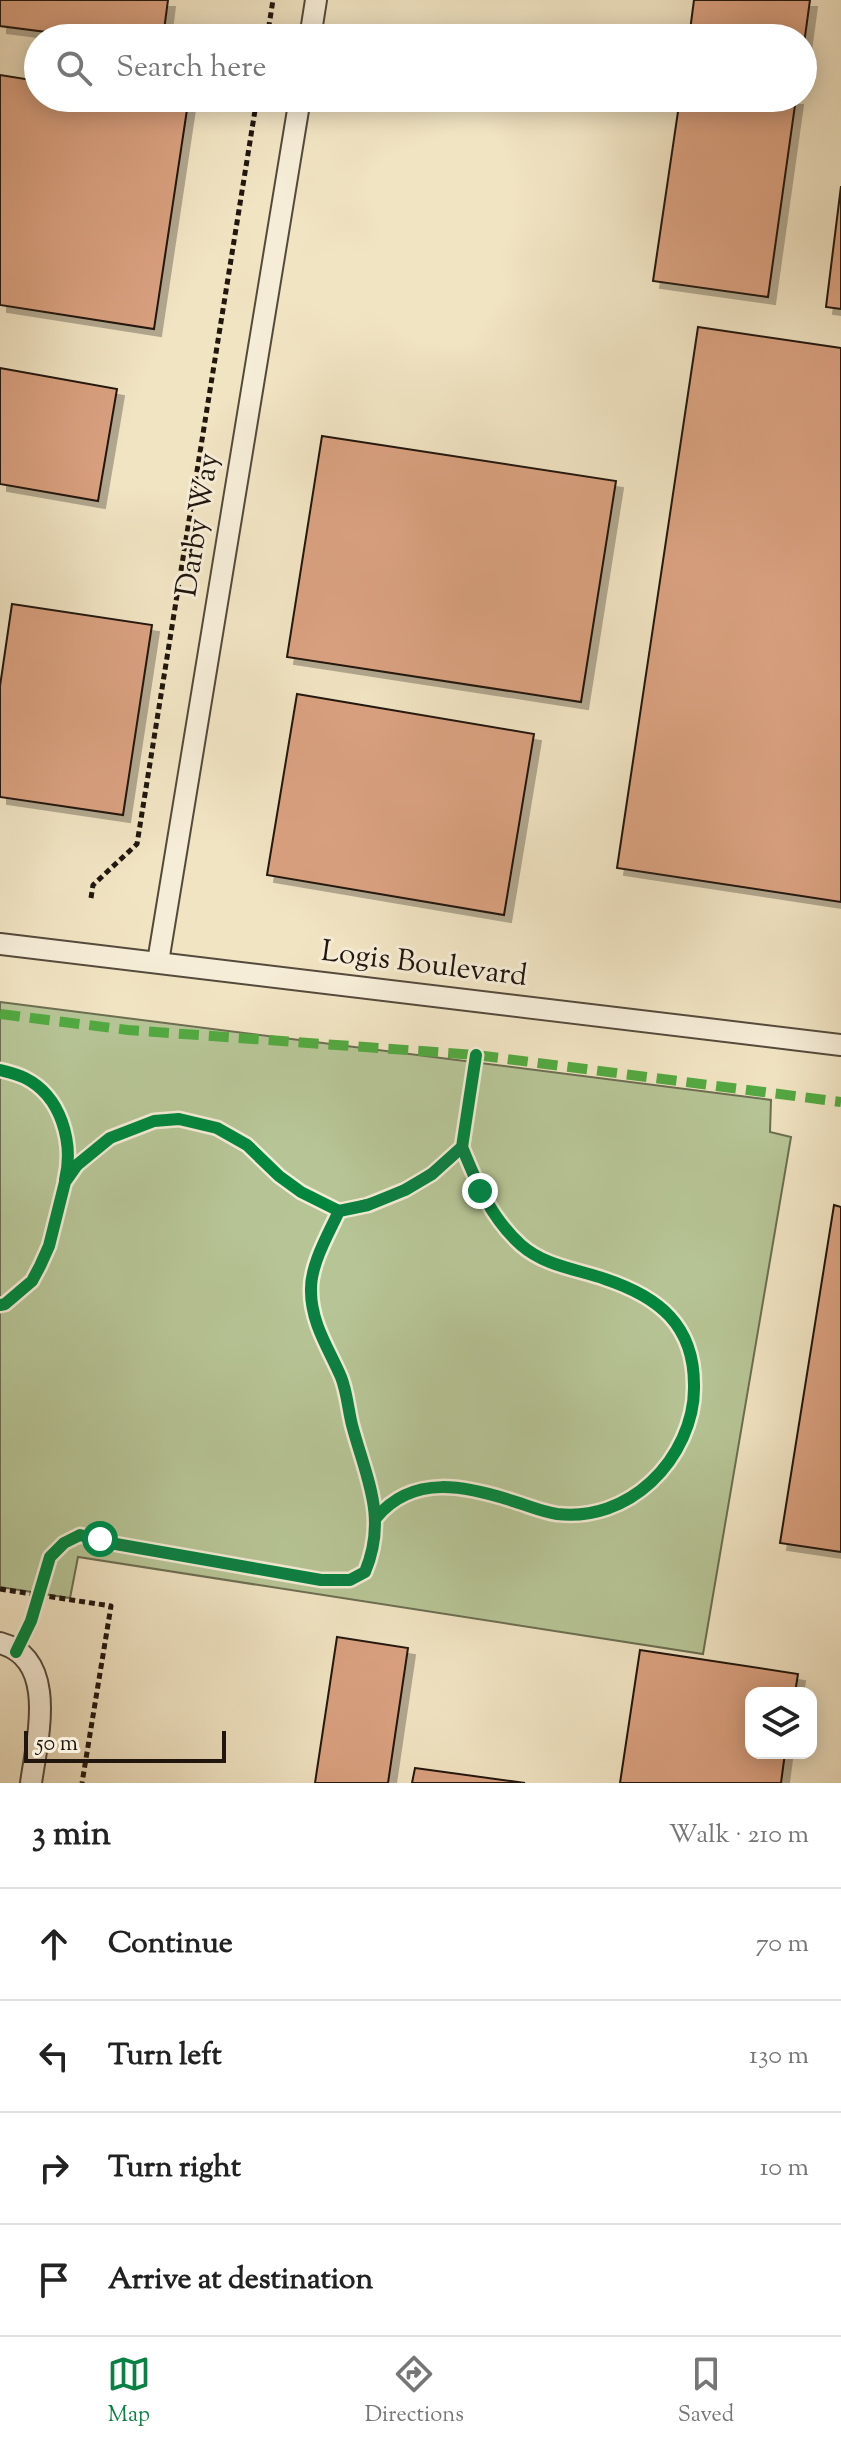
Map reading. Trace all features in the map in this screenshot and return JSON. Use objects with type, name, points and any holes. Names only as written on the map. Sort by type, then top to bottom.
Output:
[{"type":"street","points":[[312,24],[316,0]]},
{"type":"street","name":"Darby Way","points":[[158,962],[298,112]]},
{"type":"street","name":"Logis Boulevard","points":[[0,944],[841,1045]]},
{"type":"street","points":[[0,1643],[8,1645],[27,1660],[36,1674],[41,1697],[31,1783]]},
{"type":"path","points":[[269,24],[273,0]]},
{"type":"path","points":[[91,898],[93,885],[137,844],[255,112]]},
{"type":"path","points":[[0,1589],[111,1606],[82,1783]]},
{"type":"green space","points":[[0,1002],[771,1100],[770,1132],[791,1137],[703,1654],[78,1557],[70,1598],[0,1587]]},
{"type":"building","points":[[0,0],[168,0],[165,24],[24,24],[24,29],[0,26]]},
{"type":"building","points":[[694,0],[810,0],[807,24],[691,24]]},
{"type":"building","points":[[0,75],[24,79],[24,112],[187,112],[154,329],[0,305]]},
{"type":"building","points":[[678,112],[794,112],[768,297],[653,281]]},
{"type":"building","points":[[841,186],[841,309],[826,307]]},
{"type":"building","points":[[698,327],[841,348],[841,902],[617,868]]},
{"type":"building","points":[[0,368],[117,389],[98,501],[0,484]]},
{"type":"building","points":[[322,436],[616,481],[581,702],[287,657]]},
{"type":"building","points":[[12,604],[152,625],[123,815],[0,797],[0,686]]},
{"type":"building","points":[[297,694],[534,734],[504,915],[267,875]]},
{"type":"building","points":[[834,1205],[841,1207],[841,1552],[780,1543]]},
{"type":"building","points":[[337,1637],[408,1648],[388,1783],[315,1783]]},
{"type":"building","points":[[640,1650],[798,1674],[796,1687],[745,1687],[745,1759],[784,1759],[781,1783],[620,1783]]},
{"type":"building","points":[[415,1768],[525,1783],[412,1783]]},
{"type":"marked path","points":[[0,1014],[128,1030],[476,1055],[841,1102]]},
{"type":"cycle path","points":[[16,1652],[31,1621],[50,1557],[64,1543],[80,1535],[321,1580],[350,1580],[365,1572],[372,1552],[375,1515],[343,1383],[314,1314],[311,1291],[313,1271],[339,1211],[368,1205],[405,1190],[432,1174],[462,1147],[476,1055]]},
{"type":"cycle path","points":[[0,1070],[37,1086],[56,1108],[68,1151],[65,1180]]},
{"type":"cycle path","points":[[0,1305],[32,1281],[49,1246],[65,1182],[77,1165],[110,1138],[154,1121],[179,1119],[217,1128],[247,1145],[301,1192],[339,1211]]},
{"type":"cycle path","points":[[376,1518],[407,1494],[442,1487],[479,1491],[557,1514],[595,1512],[619,1504],[651,1482],[669,1462],[688,1425],[694,1399],[692,1364],[688,1346],[670,1316],[624,1286],[550,1262],[521,1245],[493,1212],[462,1147]]},
{"type":"route","points":[[100,1539],[321,1580],[350,1580],[365,1572],[372,1556],[376,1518],[374,1496],[343,1381],[312,1311],[310,1288],[315,1268],[339,1211],[368,1205],[405,1190],[432,1174],[462,1147],[480,1191]]}]
